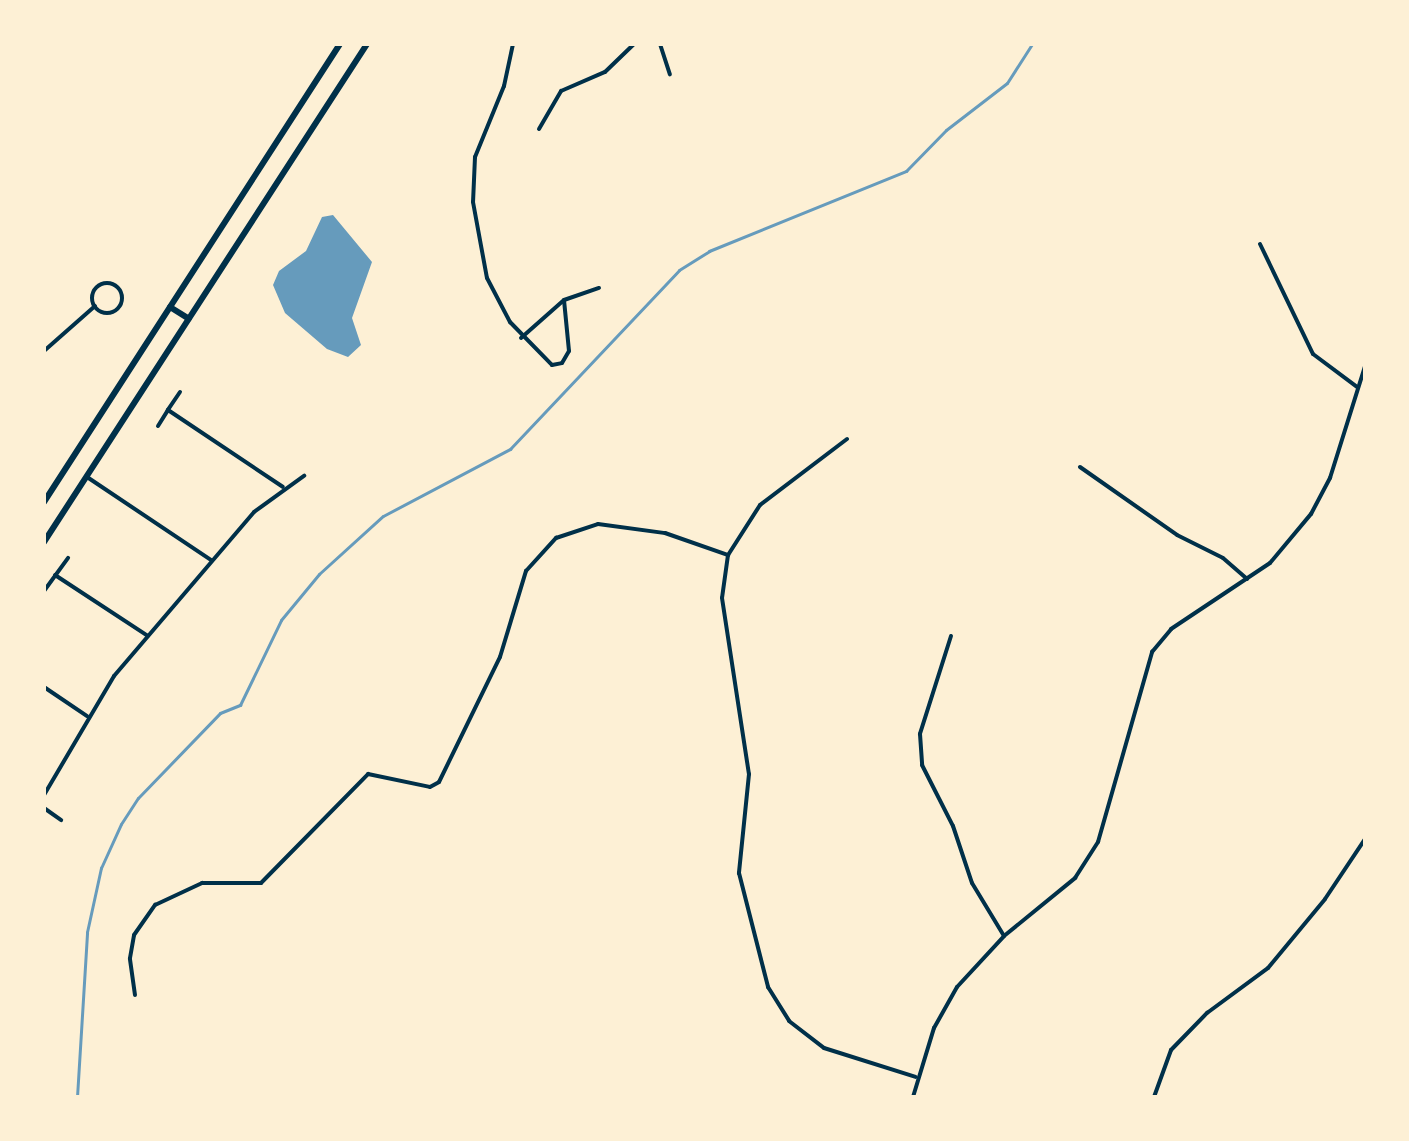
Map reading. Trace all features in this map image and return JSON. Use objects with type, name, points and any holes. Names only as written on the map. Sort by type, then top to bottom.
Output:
[{"type":"main road","points":[[44,502],[340,44]]},
{"type":"main road","points":[[44,542],[367,44]]},
{"type":"main road","points":[[170,307],[189,319]]},
{"type":"street","points":[[513,44],[504,86],[475,157],[473,202],[487,278],[521,338],[545,361],[562,363],[570,346],[564,300]]},
{"type":"street","points":[[539,129],[561,91],[605,72],[634,44]]},
{"type":"street","points":[[660,44],[670,74]]},
{"type":"street","points":[[1260,244],[1313,354],[1356,386]]},
{"type":"street","points":[[44,351],[95,306],[97,287],[111,283],[119,289],[121,303],[116,310],[102,311],[95,306]]},
{"type":"street","points":[[521,338],[564,300],[599,288]]},
{"type":"street","points":[[913,1097],[917,1077],[944,1007],[1004,936],[1075,878],[1098,842],[1145,669],[1156,645],[1187,617],[1248,580],[1287,547],[1323,492],[1365,366]]},
{"type":"street","points":[[158,426],[180,392]]},
{"type":"street","points":[[168,410],[283,487]]},
{"type":"street","points":[[847,439],[760,505],[728,555],[722,598],[749,774],[739,873],[768,987],[778,1007],[809,1040],[917,1077]]},
{"type":"street","points":[[1080,467],[1177,535],[1223,558],[1248,580]]},
{"type":"street","points":[[44,795],[87,716],[148,636],[212,560],[283,487],[304,476]]},
{"type":"street","points":[[87,477],[212,560]]},
{"type":"street","points":[[135,995],[130,958],[134,935],[155,905],[202,883],[261,883],[368,774],[430,787],[439,782],[500,657],[526,571],[556,538],[598,524],[665,533],[728,555]]},
{"type":"street","points":[[44,591],[68,558]]},
{"type":"street","points":[[55,575],[148,636]]},
{"type":"street","points":[[951,636],[924,719],[922,765],[953,826],[972,883],[1004,936]]},
{"type":"street","points":[[44,687],[87,716]]},
{"type":"street","points":[[44,808],[61,820]]},
{"type":"street","points":[[1154,1097],[1171,1050],[1207,1013],[1268,968],[1325,899],[1365,839]]},
{"type":"water","points":[[333,215],[372,262],[352,318],[361,345],[348,357],[327,349],[285,313],[273,285],[279,271],[306,251],[322,217]]},
{"type":"waterway","points":[[77,1097],[87,932],[101,868],[121,824],[138,798],[220,713],[240,705],[281,620],[319,574],[383,516],[510,449],[679,270],[709,251],[906,171],[946,130],[1007,83],[1032,44]]}]
